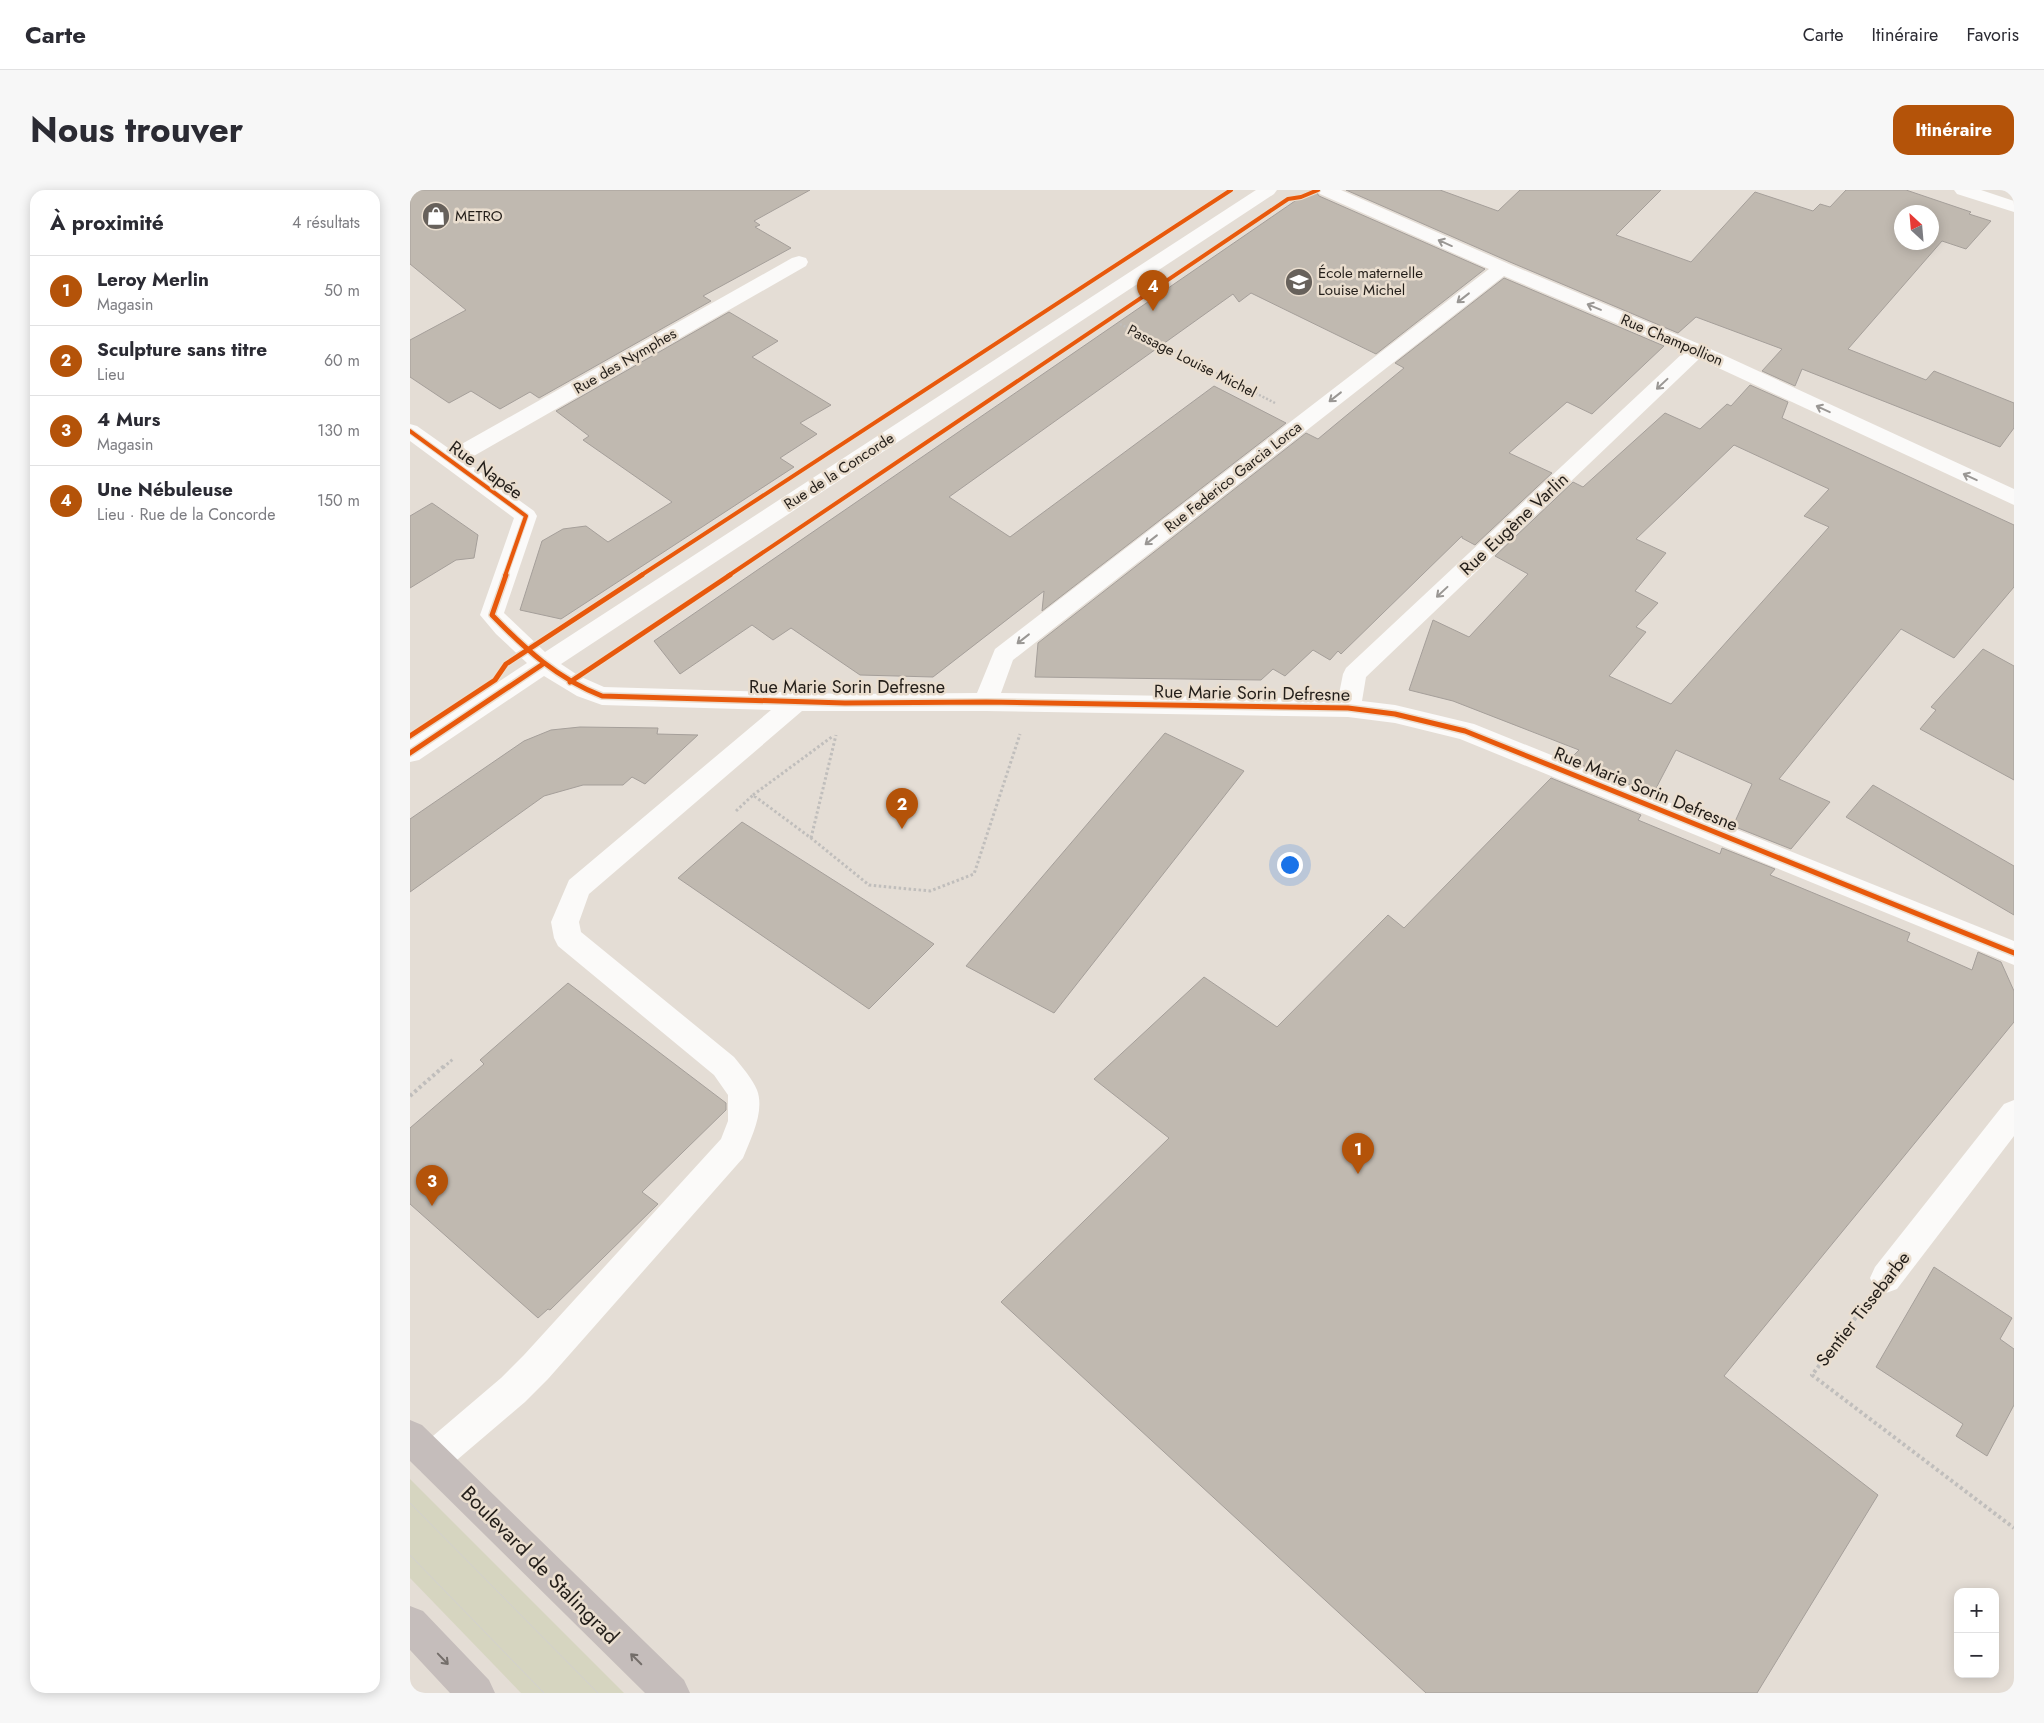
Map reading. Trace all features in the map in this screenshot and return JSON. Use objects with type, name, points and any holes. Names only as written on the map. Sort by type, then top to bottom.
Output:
[{"type":"main road","name":"Boulevard de Stalingrad","points":[[421,1448],[670,1693]]},
{"type":"main road","points":[[410,1624],[476,1693]]},
{"type":"street","name":"Rue de la Concorde","points":[[410,754],[543,664],[1268,190]]},
{"type":"street","name":"Rue Champollion","points":[[1326,190],[1502,268],[1697,350],[2014,498]]},
{"type":"street","points":[[1963,190],[2014,207]]},
{"type":"street","name":"Rue des Nymphes","points":[[450,460],[799,262]]},
{"type":"street","name":"Rue Federico Garcia Lorca","points":[[986,702],[1003,654],[1502,268]]},
{"type":"street","name":"Rue Eugène Varlin","points":[[1348,708],[1355,674],[1697,350]]},
{"type":"street","name":"Rue Napée","points":[[410,431],[526,516],[492,615],[543,664]]},
{"type":"street","name":"Rue Marie Sorin Defresne","points":[[543,664],[580,689],[602,696],[796,702],[986,702],[1348,708],[1395,714],[1465,731],[2014,952]]},
{"type":"street","points":[[421,1448],[513,1390],[536,1367],[732,1148],[743,1121],[743,1092],[724,1066],[568,938],[565,922],[578,888],[796,702]]},
{"type":"street","name":"Sentier Tissebarbe","points":[[1886,1278],[2014,1113]]},
{"type":"path","points":[[752,794],[869,885],[930,891],[974,874],[1031,703]]},
{"type":"path","points":[[736,811],[752,794],[836,733],[811,838]]},
{"type":"path","points":[[410,1096],[453,1059]]},
{"type":"green space","points":[[410,1479],[624,1693],[521,1693],[410,1578]]},
{"type":"building","points":[[410,190],[810,190],[754,221],[760,225],[755,227],[791,248],[703,296],[711,301],[539,398],[530,392],[500,409],[471,391],[449,403],[410,377],[410,340],[466,310],[410,264]]},
{"type":"building","points":[[1311,190],[1315,190],[1319,196],[1485,269],[1376,354],[1251,293],[1239,302],[1233,294],[949,497],[1010,537],[1214,386],[1286,423],[1042,611],[1044,591],[933,677],[860,675],[791,628],[773,640],[752,625],[680,674],[654,641]]},
{"type":"building","points":[[1346,190],[1440,190],[1498,211],[1520,190],[1661,190],[1616,235],[1691,262],[1755,192],[1813,211],[1820,204],[1830,207],[1846,190],[1906,190],[1971,212],[1969,214],[1991,221],[1966,249],[1942,241],[1939,244],[1939,205],[1894,205],[1894,250],[1934,250],[1848,349],[1926,380],[1934,371],[2014,403],[2014,428],[2000,447],[1802,369],[1795,386],[1762,371],[1782,349],[1696,317],[1678,333]]},
{"type":"building","points":[[1504,278],[1664,346],[1592,414],[1567,402],[1509,453],[1552,473],[1475,545],[1462,538],[1462,536],[1341,654],[1338,651],[1330,660],[1313,650],[1285,676],[1273,669],[1261,680],[1035,677],[1038,643],[1306,433],[1318,439],[1404,368],[1395,363]]},
{"type":"building","points":[[729,312],[778,341],[752,357],[831,405],[800,423],[817,434],[780,458],[794,467],[561,619],[520,610],[542,541],[563,529],[586,526],[608,542],[672,502],[583,440],[589,436],[556,411]]},
{"type":"building","points":[[1750,385],[1788,402],[1782,418],[2014,525],[2014,587],[1954,658],[1901,629],[1779,779],[1830,802],[1791,849],[1733,826],[1752,784],[1676,750],[1653,794],[1569,760],[1579,750],[1453,701],[1409,690],[1433,620],[1469,637],[1528,574],[1495,556],[1573,482],[1583,487],[1665,413],[1700,429],[1727,404],[1731,406]],"holes":[[[1734,445],[1829,489],[1804,516],[1829,527],[1671,704],[1609,676],[1646,632],[1636,627],[1658,603],[1635,591],[1666,553],[1636,539]]]},
{"type":"building","points":[[432,503],[478,535],[474,558],[456,560],[410,588],[410,516]]},
{"type":"building","points":[[1983,649],[2014,666],[2014,780],[1920,729],[1936,710],[1931,707]]},
{"type":"building","points":[[580,727],[658,728],[657,734],[698,735],[645,784],[632,777],[623,785],[583,785],[544,796],[410,892],[410,819],[524,741],[551,730]]},
{"type":"building","points":[[1165,733],[1244,771],[1054,1013],[966,966]]},
{"type":"building","points":[[1551,778],[1641,815],[1638,820],[1720,854],[1722,848],[1775,869],[1770,875],[1910,933],[1907,941],[1972,970],[1978,952],[2001,962],[2014,991],[2014,1022],[1724,1376],[1878,1495],[1757,1693],[1426,1693],[1001,1302],[1169,1138],[1094,1079],[1204,977],[1277,1027],[1388,915],[1404,928]]},
{"type":"building","points":[[1873,785],[2014,866],[2014,915],[1846,817]]},
{"type":"building","points":[[742,822],[934,944],[869,1009],[678,878]]},
{"type":"building","points":[[568,983],[726,1103],[726,1110],[642,1192],[658,1204],[550,1310],[548,1309],[538,1318],[410,1204],[410,1128],[484,1064],[480,1060]]},
{"type":"building","points":[[1934,1267],[2012,1318],[2000,1339],[2014,1349],[2014,1405],[1987,1456],[1956,1436],[1963,1424],[1876,1367]]},
{"type":"tram line","points":[[410,1503],[598,1693]]},
{"type":"tram line","points":[[410,1555],[544,1693]]},
{"type":"cycle path","points":[[410,736],[495,680],[506,664],[1231,190]]},
{"type":"cycle path","points":[[570,682],[1111,320],[1288,199],[1301,197],[1318,190]]},
{"type":"cycle path","points":[[410,431],[526,516],[492,615],[542,663],[570,682],[602,696],[845,703],[986,702],[1348,708],[1395,714],[1465,731],[2014,953]]},
{"type":"cycle path","points":[[410,753],[543,664]]},
{"type":"place","name":"METRO","points":[[436,216]]},
{"type":"place","name":"École maternelle Louise Michel","points":[[1299,282]]},
{"type":"place","name":"Une Nébuleuse","points":[[1153,311]]},
{"type":"place","name":"Sculpture sans titre","points":[[902,829]]},
{"type":"place","name":"Leroy Merlin","points":[[1358,1174]]},
{"type":"place","name":"4 Murs","points":[[432,1206]]}]
